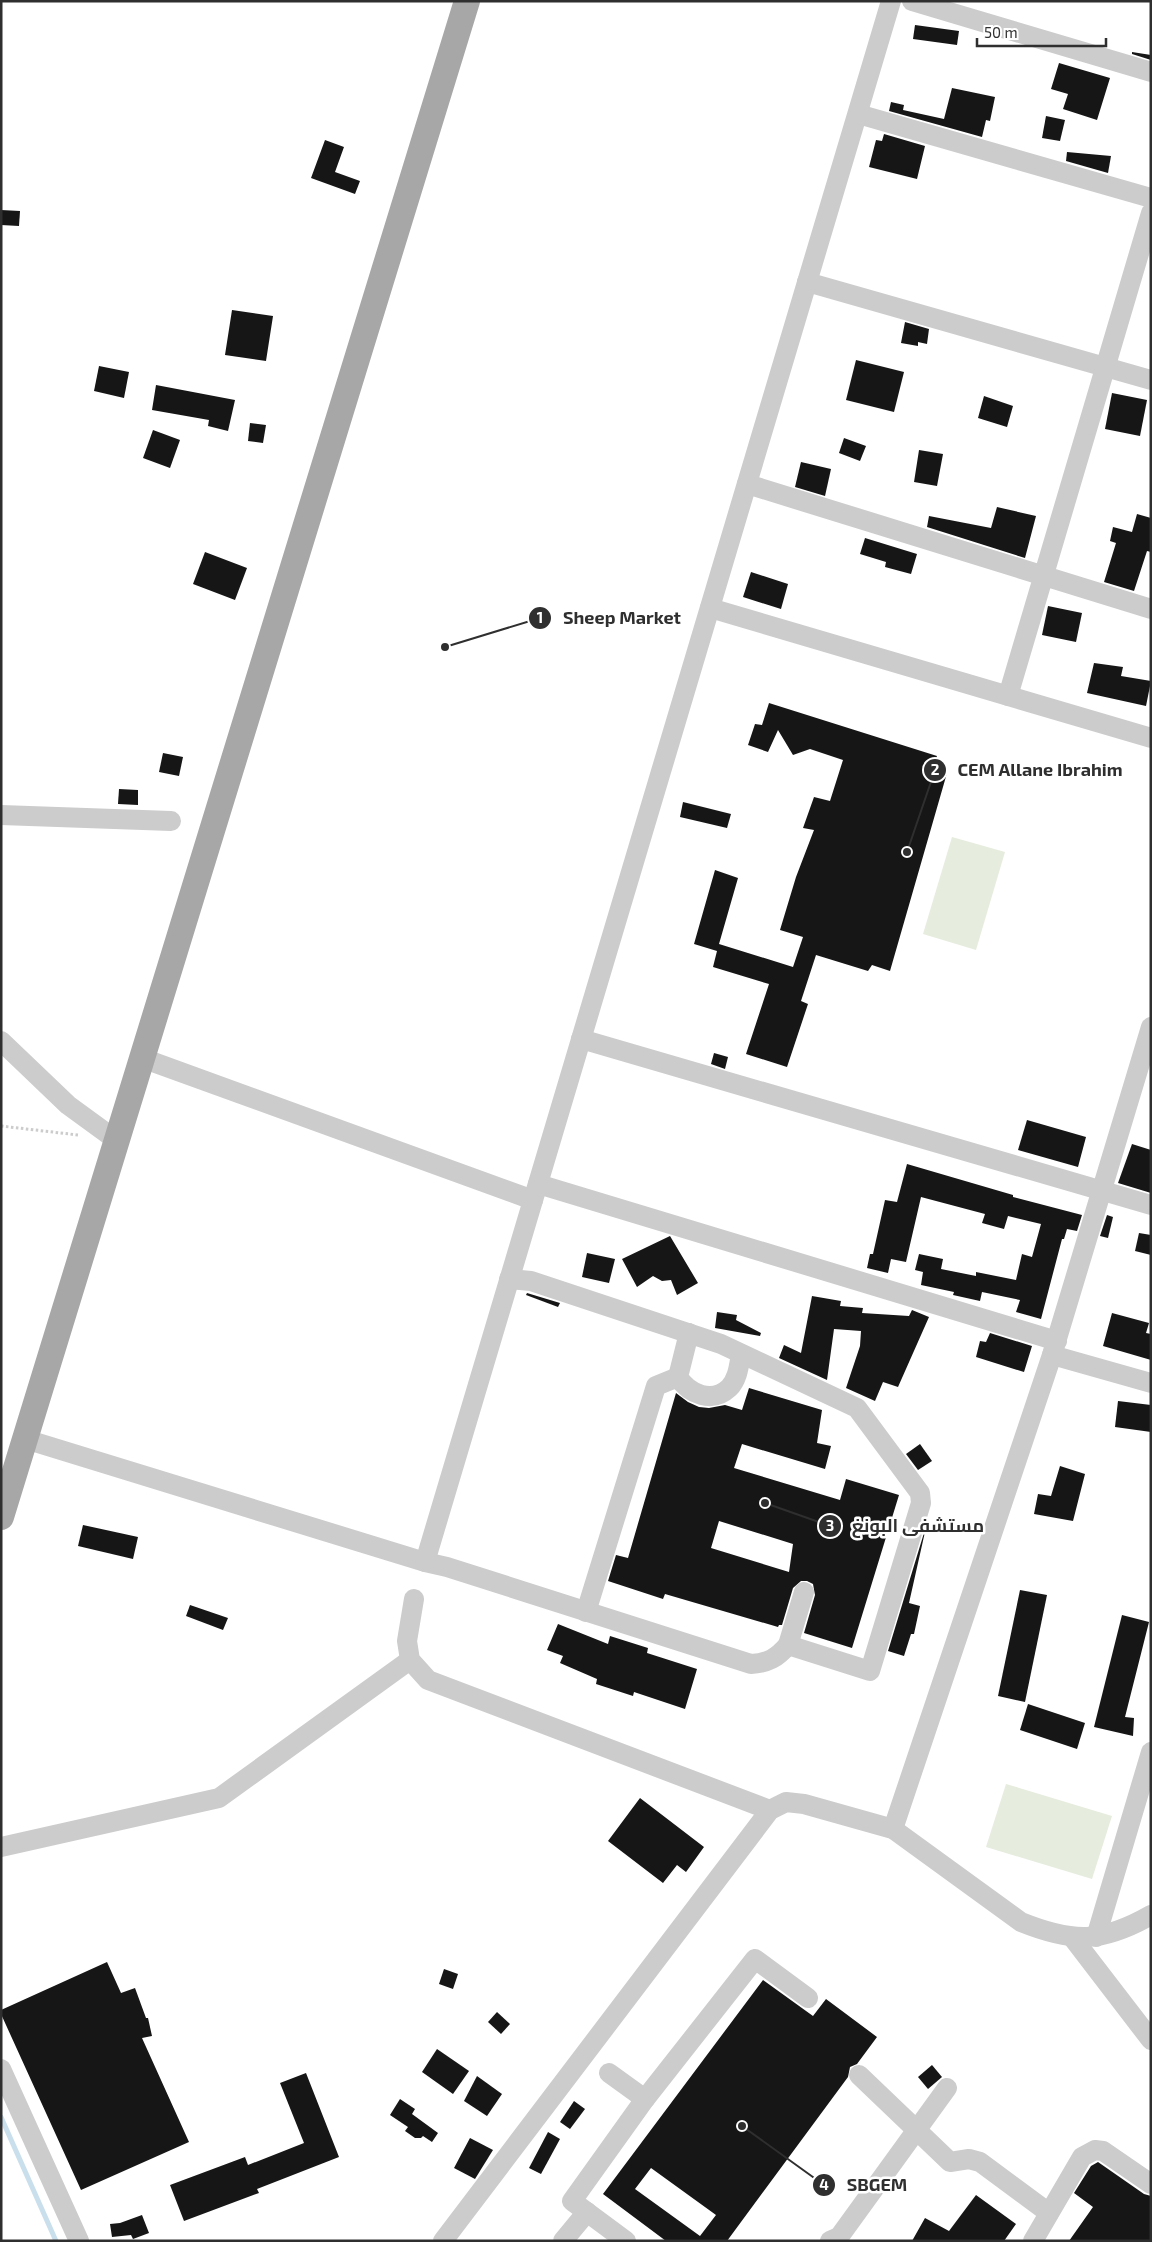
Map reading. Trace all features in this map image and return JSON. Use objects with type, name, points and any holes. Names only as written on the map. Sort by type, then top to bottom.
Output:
[{"type":"main road","points":[[1,1517],[467,1]]},
{"type":"street","points":[[425,1562],[891,1]]},
{"type":"street","points":[[912,1],[1151,72]]},
{"type":"street","points":[[858,114],[1151,198]]},
{"type":"street","points":[[1008,696],[1151,213]]},
{"type":"street","points":[[807,282],[1151,380]]},
{"type":"street","points":[[747,484],[1151,609]]},
{"type":"street","points":[[710,608],[1151,738]]},
{"type":"street","points":[[1,815],[171,821]]},
{"type":"street","points":[[893,1829],[1054,1348],[1151,1027]]},
{"type":"street","points":[[581,1039],[1151,1205]]},
{"type":"street","points":[[1,1042],[68,1105],[116,1140]]},
{"type":"street","points":[[142,1058],[535,1192],[1054,1348],[1151,1384]]},
{"type":"street","points":[[509,1280],[531,1281],[689,1333],[741,1354],[857,1408],[920,1493],[921,1503],[870,1671],[788,1645]]},
{"type":"street","points":[[689,1333],[678,1377],[684,1386],[698,1395],[715,1396],[730,1387],[738,1372],[741,1354]]},
{"type":"street","points":[[586,1612],[656,1386],[678,1377]]},
{"type":"street","points":[[25,1439],[425,1562],[447,1567],[751,1664],[764,1663],[778,1658],[788,1645],[804,1592]]},
{"type":"street","points":[[414,1600],[407,1641],[410,1660],[428,1680],[442,1687],[770,1810]]},
{"type":"street","points":[[1,1847],[219,1798],[410,1660]]},
{"type":"street","points":[[1096,1937],[1151,1752]]},
{"type":"street","points":[[443,2241],[770,1810],[786,1802],[804,1804],[893,1829],[1021,1922],[1045,1932],[1072,1937],[1096,1937],[1127,1929],[1151,1915]]},
{"type":"street","points":[[1072,1937],[1151,2040]]},
{"type":"street","points":[[626,2241],[572,2201],[645,2100],[755,1959],[808,1998]]},
{"type":"street","points":[[1,2069],[79,2241]]},
{"type":"street","points":[[609,2073],[645,2100]]},
{"type":"street","points":[[859,2075],[950,2162],[968,2159],[980,2162],[1050,2213]]},
{"type":"street","points":[[830,2241],[839,2237],[918,2131],[947,2088]]},
{"type":"street","points":[[1033,2241],[1077,2164],[1082,2157],[1095,2150],[1102,2151],[1151,2184]]},
{"type":"street","points":[[563,2241],[587,2212]]},
{"type":"path","points":[[1,1126],[116,1140]]},
{"type":"shaded area","points":[[952,837],[1005,852],[976,950],[923,934]]},
{"type":"shaded area","points":[[1006,1784],[1112,1816],[1092,1879],[986,1847]]},
{"type":"building","points":[[915,25],[959,31],[957,45],[913,39]]},
{"type":"building","points":[[1132,52],[1151,55],[1151,60],[1132,54]]},
{"type":"building","points":[[1059,63],[1110,78],[1097,120],[1063,109],[1068,94],[1051,89]]},
{"type":"building","points":[[952,88],[995,97],[990,121],[986,120],[982,137],[889,111],[891,102],[904,105],[903,110],[944,119]]},
{"type":"building","points":[[1046,116],[1065,120],[1060,141],[1042,138]]},
{"type":"building","points":[[884,134],[925,146],[917,179],[869,167],[876,140],[882,141]]},
{"type":"building","points":[[325,140],[344,147],[335,172],[360,181],[355,194],[311,178]]},
{"type":"building","points":[[1067,152],[1111,156],[1108,173],[1066,161]]},
{"type":"building","points":[[1,210],[20,211],[19,226],[1,225]]},
{"type":"building","points":[[232,310],[273,316],[266,361],[225,355]]},
{"type":"building","points":[[905,322],[929,329],[927,344],[918,342],[918,346],[901,343]]},
{"type":"building","points":[[856,360],[904,372],[894,412],[846,400]]},
{"type":"building","points":[[99,366],[129,372],[124,398],[94,391]]},
{"type":"building","points":[[156,385],[235,400],[228,431],[208,426],[209,420],[152,410]]},
{"type":"building","points":[[1112,393],[1147,400],[1140,436],[1105,429]]},
{"type":"building","points":[[984,396],[1013,406],[1007,427],[978,418]]},
{"type":"building","points":[[250,423],[266,425],[263,443],[248,441]]},
{"type":"building","points":[[153,430],[180,440],[170,468],[143,458]]},
{"type":"building","points":[[844,438],[866,446],[860,461],[839,453]]},
{"type":"building","points":[[919,450],[943,454],[937,486],[914,482]]},
{"type":"building","points":[[801,462],[831,469],[825,496],[795,487]]},
{"type":"building","points":[[997,507],[1036,516],[1025,558],[927,527],[929,516],[991,528]]},
{"type":"building","points":[[1137,514],[1151,518],[1151,552],[1147,551],[1134,591],[1104,582],[1116,543],[1110,541],[1113,527],[1132,532]]},
{"type":"building","points":[[865,538],[917,554],[911,574],[885,567],[886,562],[860,554]]},
{"type":"building","points":[[205,552],[247,568],[235,600],[193,584]]},
{"type":"building","points":[[751,572],[788,584],[781,609],[743,597]]},
{"type":"building","points":[[1048,606],[1082,613],[1076,642],[1042,635]]},
{"type":"building","points":[[1094,663],[1123,667],[1121,676],[1151,681],[1146,706],[1087,693]]},
{"type":"building","points":[[769,703],[937,756],[932,769],[947,773],[890,971],[872,965],[868,971],[816,955],[801,1001],[808,1004],[787,1067],[746,1054],[769,984],[713,967],[717,951],[694,944],[715,870],[738,878],[719,944],[793,967],[803,937],[780,930],[796,877],[814,830],[803,828],[814,797],[830,801],[843,760],[810,749],[793,755],[778,730],[768,752],[748,745],[755,724],[762,725]]},
{"type":"building","points":[[163,753],[183,757],[179,776],[159,772]]},
{"type":"building","points":[[119,789],[138,790],[138,805],[118,804]]},
{"type":"building","points":[[683,802],[731,814],[727,828],[680,817]]},
{"type":"building","points":[[714,1053],[728,1057],[725,1069],[711,1064]]},
{"type":"building","points":[[1027,1120],[1086,1137],[1078,1167],[1018,1150]]},
{"type":"building","points":[[1132,1144],[1151,1150],[1151,1193],[1118,1183]]},
{"type":"building","points":[[907,1164],[1013,1195],[1013,1197],[1082,1215],[1077,1231],[1067,1229],[1064,1239],[1062,1239],[1041,1319],[1016,1312],[1020,1300],[982,1292],[980,1301],[953,1295],[954,1292],[921,1285],[923,1272],[915,1270],[919,1254],[943,1259],[941,1269],[976,1276],[976,1272],[1016,1280],[1022,1254],[1032,1257],[1041,1224],[1008,1216],[1004,1229],[982,1223],[985,1214],[921,1197],[906,1262],[891,1259],[888,1273],[867,1268],[870,1254],[873,1254],[885,1200],[897,1202]]},
{"type":"building","points":[[1107,1215],[1113,1217],[1108,1238],[1100,1236]]},
{"type":"building","points":[[1139,1233],[1151,1235],[1151,1255],[1135,1251]]},
{"type":"building","points":[[670,1236],[698,1283],[677,1295],[671,1280],[662,1281],[653,1276],[637,1287],[622,1259]]},
{"type":"building","points":[[587,1253],[615,1259],[609,1283],[582,1277]]},
{"type":"building","points":[[527,1293],[560,1303],[558,1307],[526,1295]]},
{"type":"building","points":[[812,1296],[841,1301],[840,1306],[863,1308],[862,1313],[909,1316],[912,1310],[929,1317],[898,1387],[883,1382],[875,1401],[846,1388],[860,1346],[861,1331],[834,1329],[827,1380],[779,1358],[784,1345],[801,1353]]},
{"type":"building","points":[[717,1312],[737,1315],[736,1320],[761,1333],[760,1336],[715,1328]]},
{"type":"building","points":[[1112,1313],[1149,1323],[1146,1333],[1151,1334],[1151,1360],[1103,1346]]},
{"type":"building","points":[[990,1333],[1032,1346],[1024,1372],[976,1357],[980,1341],[986,1342]]},
{"type":"building","points":[[749,1388],[822,1410],[817,1443],[831,1446],[825,1469],[742,1444],[734,1468],[840,1500],[846,1479],[899,1495],[852,1648],[804,1633],[815,1595],[813,1584],[807,1581],[801,1581],[793,1588],[782,1625],[778,1627],[665,1594],[663,1599],[608,1581],[616,1555],[628,1558],[676,1393],[699,1407],[709,1408],[725,1405],[742,1410]],"holes":[[[719,1521],[793,1544],[789,1572],[711,1548]]]},
{"type":"building","points":[[1118,1401],[1151,1405],[1151,1432],[1115,1427]]},
{"type":"building","points":[[920,1444],[932,1461],[918,1470],[906,1454]]},
{"type":"building","points":[[1060,1466],[1085,1474],[1073,1521],[1034,1514],[1038,1494],[1051,1496]]},
{"type":"building","points":[[927,1523],[909,1603],[920,1606],[914,1634],[911,1634],[904,1656],[888,1651]]},
{"type":"building","points":[[83,1525],[138,1537],[133,1559],[78,1546]]},
{"type":"building","points":[[1020,1590],[1047,1595],[1025,1702],[998,1696]]},
{"type":"building","points":[[190,1605],[228,1618],[223,1630],[186,1616]]},
{"type":"building","points":[[1122,1615],[1149,1622],[1125,1717],[1134,1718],[1133,1736],[1094,1727]]},
{"type":"building","points":[[558,1624],[608,1644],[610,1636],[648,1648],[647,1653],[697,1669],[685,1709],[634,1692],[633,1696],[596,1684],[597,1679],[560,1663],[563,1656],[547,1650]]},
{"type":"building","points":[[1028,1704],[1085,1723],[1077,1749],[1020,1730]]},
{"type":"building","points":[[640,1798],[704,1847],[686,1872],[677,1865],[663,1883],[608,1841]]},
{"type":"building","points":[[107,1962],[121,1993],[135,1988],[146,2018],[148,2018],[152,2036],[142,2038],[189,2142],[81,2190],[1,2014],[1,2010]]},
{"type":"building","points":[[444,1969],[458,1974],[453,1989],[439,1984]]},
{"type":"building","points":[[763,1980],[813,2016],[826,1999],[877,2037],[857,2064],[850,2067],[848,2077],[727,2241],[666,2241],[603,2194]],"holes":[[[651,2168],[716,2215],[700,2236],[635,2189]]]},
{"type":"building","points":[[497,2012],[510,2024],[501,2034],[488,2022]]},
{"type":"building","points":[[437,2049],[469,2071],[453,2094],[422,2072]]},
{"type":"building","points":[[932,2065],[942,2077],[928,2089],[918,2077]]},
{"type":"building","points":[[306,2073],[339,2157],[257,2189],[259,2193],[184,2221],[170,2185],[245,2157],[248,2165],[304,2143],[280,2083]]},
{"type":"building","points":[[477,2076],[502,2094],[487,2116],[464,2101]]},
{"type":"building","points":[[400,2099],[415,2109],[412,2114],[438,2133],[432,2142],[423,2136],[415,2138],[405,2131],[408,2127],[390,2115]]},
{"type":"building","points":[[574,2101],[585,2109],[570,2129],[560,2122]]},
{"type":"building","points":[[548,2132],[560,2139],[541,2174],[529,2168]]},
{"type":"building","points":[[470,2138],[493,2150],[475,2179],[454,2168]]},
{"type":"building","points":[[1098,2162],[1144,2194],[1151,2196],[1151,2241],[1069,2241],[1093,2207],[1074,2193],[1091,2166]]},
{"type":"building","points":[[976,2195],[1016,2224],[1004,2241],[912,2241],[925,2218],[949,2231]]},
{"type":"building","points":[[142,2215],[149,2233],[133,2239],[131,2235],[112,2237],[110,2224],[120,2223]]},
{"type":"waterway","points":[[1,2117],[56,2241]]},
{"type":"place","name":"Sheep Market","points":[[445,647]]},
{"type":"place","name":"CEM Allane Ibrahim","points":[[907,852]]},
{"type":"place","name":"مستشفى البونغ","points":[[765,1503]]},
{"type":"place","name":"SBGEM","points":[[742,2126]]}]
